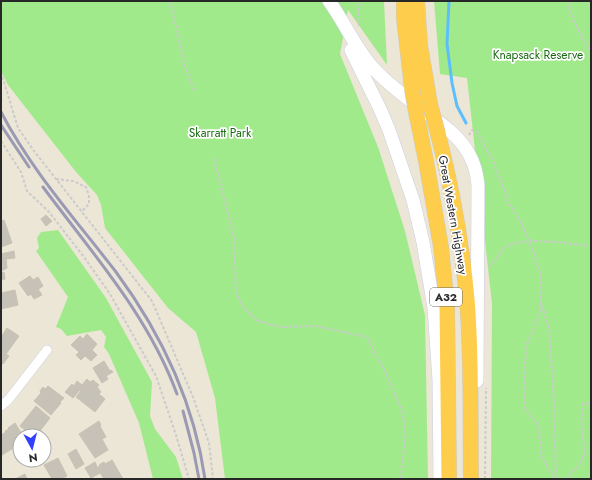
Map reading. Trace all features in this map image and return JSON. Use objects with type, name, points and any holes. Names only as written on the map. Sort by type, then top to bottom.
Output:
[{"type":"highway","name":"Great Western Highway","points":[[404,1],[404,18],[412,89],[441,247],[447,306],[449,479]]},
{"type":"highway","name":"Great Western Highway","points":[[417,1],[420,45],[430,104],[446,169],[460,243],[467,299],[471,479]]},
{"type":"main road","points":[[328,1],[389,130],[413,200],[422,237],[434,308],[439,380],[440,479]]},
{"type":"main road","points":[[328,1],[340,16],[358,49],[369,64],[398,91],[457,137],[470,155],[476,171],[478,185],[476,479]]},
{"type":"street","points":[[1,406],[9,399],[47,350]]},
{"type":"path","points":[[170,1],[186,70],[194,91]]},
{"type":"path","points":[[359,27],[358,15],[360,1]]},
{"type":"path","points":[[568,1],[569,8],[584,42],[591,52]]},
{"type":"path","points":[[1,72],[18,128],[81,212],[152,301],[193,397],[209,443],[213,479]]},
{"type":"path","points":[[469,135],[472,130],[477,132],[492,159],[500,177],[508,203],[514,210],[530,241],[541,276],[541,303],[539,316],[527,344],[524,368],[525,409],[539,426],[541,457],[556,479]]},
{"type":"path","points":[[1,141],[21,172],[28,191],[49,212],[84,257],[110,294],[156,376],[189,479]]},
{"type":"path","points":[[214,159],[234,237],[236,292],[242,306],[256,320],[281,327],[315,326],[367,337],[393,388],[404,421],[405,439],[400,479]]},
{"type":"path","points":[[55,178],[73,181],[86,187],[89,196],[89,204],[81,212]]},
{"type":"path","points":[[489,268],[506,248],[513,244],[530,241],[591,246]]},
{"type":"path","points":[[541,303],[550,340],[556,479]]},
{"type":"path","points":[[566,479],[579,465],[585,453],[581,422],[582,411],[583,404],[591,404]]},
{"type":"green space","name":"Skarratt Park","points":[[1,1],[384,1],[387,65],[348,10],[340,54],[378,147],[405,231],[425,315],[428,479],[225,479],[215,398],[196,332],[168,308],[105,228],[101,205],[97,195],[76,172],[8,85],[1,71]]},
{"type":"green space","name":"Knapsack Reserve","points":[[434,1],[591,1],[591,479],[491,479],[492,304],[467,78],[440,74]]},
{"type":"green space","points":[[58,230],[106,298],[152,382],[150,416],[155,429],[176,457],[183,479],[153,479],[139,423],[109,354],[104,347],[106,337],[101,330],[67,336],[61,329],[56,327],[68,297],[36,251],[39,248],[37,238],[41,232]]},
{"type":"building","points":[[46,215],[52,221],[46,226],[41,219]]},
{"type":"building","points":[[4,220],[12,243],[1,247],[1,221]]},
{"type":"building","points":[[14,251],[15,258],[6,259],[7,268],[1,271],[1,254]]},
{"type":"building","points":[[4,272],[5,279],[1,280],[1,273]]},
{"type":"building","points":[[30,276],[33,280],[38,277],[43,286],[28,296],[19,283]]},
{"type":"building","points":[[38,289],[42,295],[34,299],[31,294]]},
{"type":"building","points":[[15,290],[18,305],[1,309],[1,293]]},
{"type":"building","points":[[7,328],[19,336],[6,354],[9,356],[3,364],[1,363],[1,337]]},
{"type":"building","points":[[87,334],[97,344],[92,350],[97,355],[91,361],[85,356],[81,360],[76,355],[79,352],[71,345],[80,336],[83,339]]},
{"type":"building","points":[[104,361],[110,371],[111,370],[113,372],[106,376],[108,379],[102,383],[93,368]]},
{"type":"building","points":[[87,379],[90,382],[93,380],[99,385],[97,387],[101,392],[99,394],[105,399],[95,412],[76,397],[81,391],[80,390],[73,398],[65,392],[72,384],[74,386],[77,381],[82,385]]},
{"type":"building","points":[[48,386],[64,398],[51,415],[34,401],[41,393],[40,391],[43,387],[45,389]]},
{"type":"building","points":[[36,406],[50,418],[42,428],[23,428],[20,426]]},
{"type":"building","points":[[99,421],[106,437],[102,439],[108,450],[95,458],[79,434]]},
{"type":"building","points":[[15,423],[18,428],[12,428],[12,449],[2,455],[1,435],[9,429],[8,428]]},
{"type":"building","points":[[76,449],[84,464],[76,469],[68,454]]},
{"type":"building","points":[[58,458],[67,476],[61,479],[52,479],[46,468],[52,468],[52,461]]},
{"type":"building","points":[[112,460],[123,479],[104,479],[97,468],[104,462],[105,464]]},
{"type":"building","points":[[95,462],[100,473],[91,478],[85,468]]},
{"type":"building","points":[[25,474],[27,479],[17,478]]},
{"type":"waterway","points":[[449,1],[447,44],[452,83],[457,106],[466,123]]},
{"type":"railway","points":[[1,112],[26,154],[40,174],[132,295],[161,344],[184,396],[193,423],[205,479]]},
{"type":"railway","points":[[1,125],[29,167]]},
{"type":"railway","points":[[43,187],[118,286],[135,311],[165,365],[177,394]]},
{"type":"railway","points":[[183,411],[199,479]]}]
